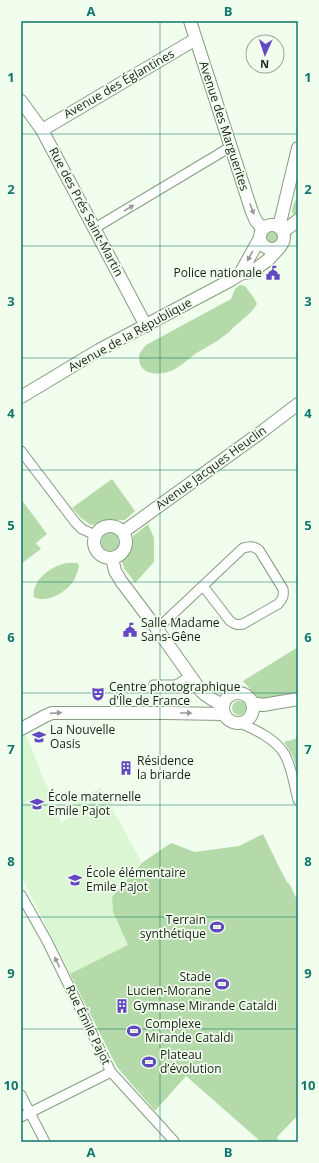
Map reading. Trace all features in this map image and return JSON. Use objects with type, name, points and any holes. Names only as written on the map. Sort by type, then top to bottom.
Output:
[{"type":"street","name":"Avenue des Marguerites","points":[[190,21],[252,212],[261,234]]},
{"type":"street","name":"Avenue des Églantines","points":[[42,130],[196,39]]},
{"type":"street","name":"Rue des Prés Saint-Martin","points":[[21,101],[42,130],[146,326]]},
{"type":"street","points":[[95,228],[225,150],[232,148]]},
{"type":"street","points":[[281,229],[272,225],[266,227],[261,234],[263,245],[269,249],[276,249],[280,247],[284,240],[281,229],[298,148]]},
{"type":"street","points":[[281,229],[298,220]]},
{"type":"street","name":"Avenue de la République","points":[[240,274],[261,234]]},
{"type":"street","name":"Avenue de la République","points":[[21,397],[99,350],[240,274],[250,272],[257,268],[268,260],[280,247]]},
{"type":"street","name":"Avenue Jacques Heuclin","points":[[123,532],[298,404]]},
{"type":"street","points":[[21,451],[75,522],[82,529],[95,536]]},
{"type":"street","points":[[113,526],[119,528],[123,532],[126,546],[121,554],[112,558],[103,556],[96,550],[94,540],[95,536],[102,527],[113,526]]},
{"type":"street","points":[[158,629],[203,586],[243,548],[249,546],[255,547],[259,550],[284,589],[284,595],[283,600],[278,604],[243,624],[238,625],[230,621],[203,586]]},
{"type":"street","points":[[112,558],[115,571],[121,581],[158,629],[201,691],[224,709],[227,718],[230,721],[240,723],[255,730],[270,739],[282,750],[289,764],[298,800]]},
{"type":"street","points":[[153,684],[176,684],[190,675]]},
{"type":"street","points":[[224,709],[228,697],[236,694],[245,695],[251,700],[252,708],[248,719],[240,723]]},
{"type":"street","points":[[252,708],[298,699]]},
{"type":"street","points":[[252,708],[298,705]]},
{"type":"street","points":[[21,729],[52,713],[166,713],[224,709]]},
{"type":"street","name":"Rue Émile Pajot","points":[[21,895],[47,941],[111,1072],[174,1141]]},
{"type":"street","points":[[21,1117],[111,1072]]},
{"type":"street","points":[[21,1095],[45,1142]]},
{"type":"shaded area","points":[[298,196],[298,212],[295,214],[292,213]]},
{"type":"shaded area","points":[[269,230],[275,230],[279,234],[279,240],[275,244],[269,244],[265,240],[265,234]]},
{"type":"shaded area","points":[[240,285],[245,286],[257,304],[251,312],[228,333],[170,371],[158,374],[147,372],[143,369],[140,364],[139,356],[146,345],[231,299],[235,289]]},
{"type":"shaded area","points":[[112,479],[135,511],[125,520],[105,520],[91,525],[81,518],[72,508]]},
{"type":"shaded area","points":[[21,499],[47,534],[36,543],[41,549],[21,564]]},
{"type":"shaded area","points":[[148,524],[154,538],[154,562],[135,583],[124,568],[122,562],[130,552],[133,536]]},
{"type":"shaded area","points":[[110,533],[116,536],[119,542],[116,548],[110,551],[104,548],[101,542],[104,536]]},
{"type":"shaded area","points":[[77,563],[79,565],[76,576],[70,586],[56,596],[50,598],[40,599],[34,597],[34,591],[39,579],[50,570],[61,564]]},
{"type":"shaded area","points":[[298,647],[298,693],[259,699],[243,681]]},
{"type":"shaded area","points":[[236,701],[242,701],[246,705],[246,711],[242,715],[236,715],[232,711],[232,705]]},
{"type":"shaded area","name":"École élémentaire Emile Pajot","points":[[26,735],[61,822],[79,814],[77,803],[78,799],[101,788],[142,863],[112,897],[113,912],[129,945],[70,974],[21,876],[21,738]]},
{"type":"shaded area","points":[[298,738],[298,775],[293,756],[284,742]]},
{"type":"shaded area","name":"Stade Lucien-Morane","points":[[263,834],[298,902],[298,1115],[277,1137],[279,1142],[261,1142],[186,1076],[155,1111],[117,1067],[70,974],[128,945],[113,912],[112,897],[143,862],[171,843],[195,852],[239,846]]},
{"type":"place","name":"Police nationale","points":[[273,273]]},
{"type":"place","name":"Salle Madame Sans-Gêne","points":[[130,630]]},
{"type":"place","name":"Centre photographique d'Île de France","points":[[98,694]]},
{"type":"place","name":"La Nouvelle Oasis","points":[[39,737]]},
{"type":"place","name":"Résidence la briarde","points":[[126,768]]},
{"type":"place","name":"École maternelle Emile Pajot","points":[[37,804]]},
{"type":"place","name":"École élémentaire Emile Pajot","points":[[75,880]]},
{"type":"place","name":"Terrain synthétique","points":[[217,927]]},
{"type":"place","name":"Stade Lucien-Morane","points":[[222,984]]},
{"type":"place","name":"Gymnase Mirande Cataldi","points":[[122,1006]]},
{"type":"place","name":"Complexe Mirande Cataldi","points":[[134,1031]]},
{"type":"place","name":"Plateau d’évolution","points":[[149,1062]]}]
